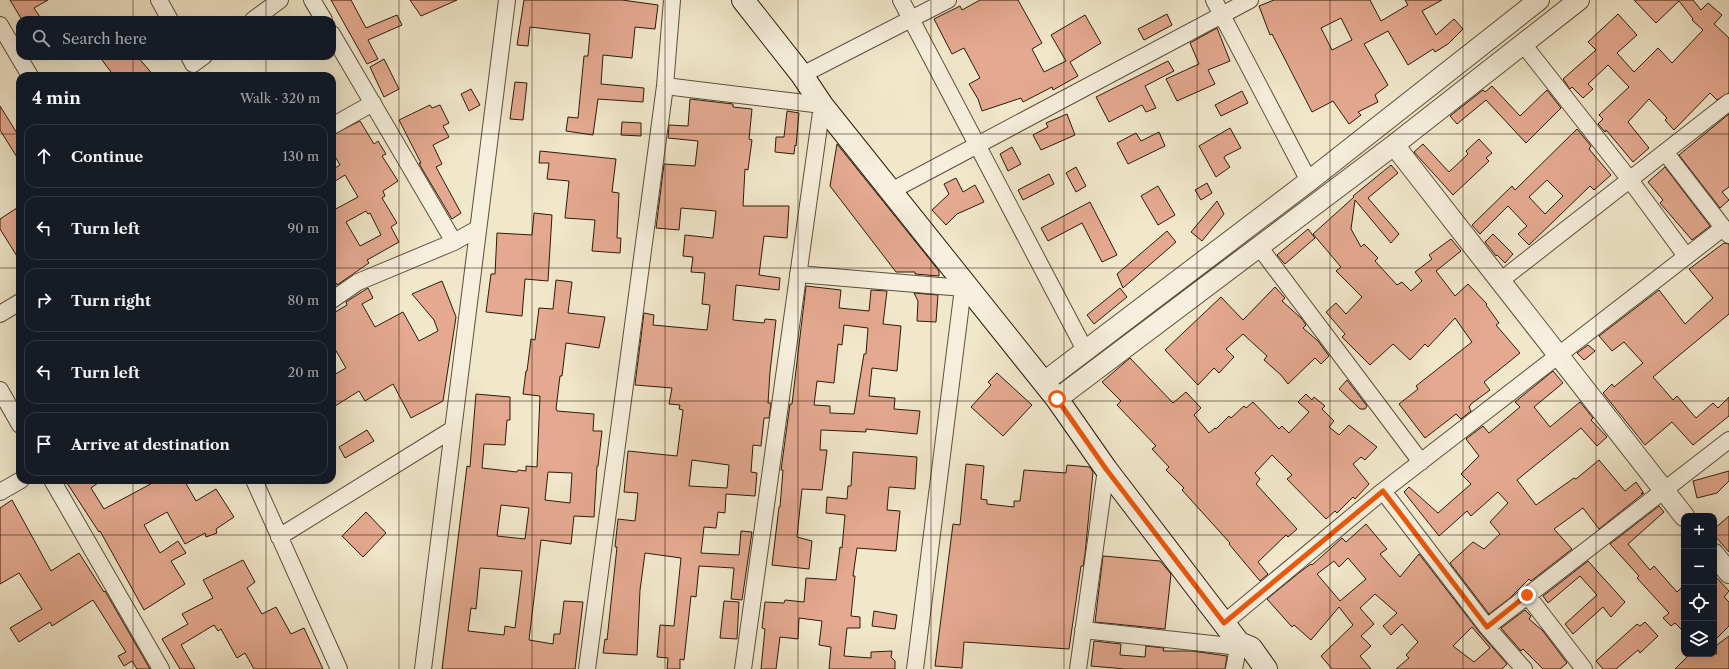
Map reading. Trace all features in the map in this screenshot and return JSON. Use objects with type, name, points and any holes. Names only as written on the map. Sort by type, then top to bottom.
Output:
[{"type":"main road","points":[[743,0],[802,75],[822,105],[892,190],[964,286],[1050,391],[1106,469],[1224,623],[1242,646],[1266,669]]},
{"type":"street","points":[[159,0],[168,16]]},
{"type":"street","points":[[258,16],[280,0]]},
{"type":"street","points":[[312,0],[322,16]]},
{"type":"street","points":[[423,669],[477,229],[508,0]]},
{"type":"street","points":[[587,669],[665,86],[672,0]]},
{"type":"street","points":[[901,0],[1085,350]]},
{"type":"street","points":[[802,75],[948,0]]},
{"type":"street","points":[[1214,0],[1309,181]]},
{"type":"street","points":[[892,190],[977,147],[1250,0]]},
{"type":"street","points":[[1050,391],[1085,350],[1309,181],[1539,0]]},
{"type":"street","points":[[1050,391],[1260,248],[1394,146],[1579,0]]},
{"type":"street","points":[[0,25],[16,52]]},
{"type":"street","points":[[336,41],[454,242]]},
{"type":"street","points":[[1523,44],[1630,180],[1686,256]]},
{"type":"street","points":[[21,60],[28,72]]},
{"type":"street","points":[[191,60],[193,64],[198,60]]},
{"type":"street","points":[[665,86],[822,105],[743,669]]},
{"type":"street","points":[[1500,280],[1729,102]]},
{"type":"street","points":[[336,124],[373,103]]},
{"type":"street","points":[[1394,146],[1682,513]]},
{"type":"street","points":[[1224,623],[1383,491],[1650,286],[1686,256],[1726,232],[1665,152]]},
{"type":"street","points":[[336,297],[358,282],[454,242],[477,229]]},
{"type":"street","points":[[1260,248],[1421,462]]},
{"type":"street","points":[[798,274],[964,286],[915,669]]},
{"type":"street","points":[[0,314],[16,304]]},
{"type":"street","points":[[0,390],[16,418]]},
{"type":"street","points":[[279,537],[453,429]]},
{"type":"street","points":[[1487,627],[1729,440]]},
{"type":"street","points":[[1078,669],[1106,469]]},
{"type":"street","points":[[0,492],[16,483]]},
{"type":"street","points":[[54,484],[161,669]]},
{"type":"street","points":[[256,484],[338,669]]},
{"type":"street","points":[[1383,491],[1487,627],[1524,669]]},
{"type":"street","points":[[1717,558],[1729,573]]},
{"type":"street","points":[[1527,595],[1584,669]]},
{"type":"street","points":[[1083,630],[1242,646],[1234,669]]},
{"type":"building","points":[[10,0],[48,0],[34,8],[39,16],[20,16]]},
{"type":"building","points":[[331,0],[351,0],[366,28],[397,15],[402,25],[368,40],[378,59],[367,64]]},
{"type":"building","points":[[410,0],[457,0],[421,16]]},
{"type":"building","points":[[524,0],[622,0],[658,5],[655,29],[635,27],[632,58],[603,55],[601,84],[644,88],[643,102],[598,99],[593,135],[566,131],[568,117],[578,118],[584,56],[588,56],[590,34],[530,27],[528,46],[517,45]]},
{"type":"building","points":[[980,0],[1018,0],[1042,43],[1032,49],[1044,72],[1066,61],[1051,35],[1085,15],[1101,43],[1070,62],[1078,76],[1053,90],[1052,87],[1023,102],[1021,98],[982,111],[978,99],[969,84],[980,78],[964,48],[952,54],[934,19],[960,6],[962,10]]},
{"type":"building","points":[[1274,0],[1370,0],[1381,21],[1408,5],[1405,0],[1442,0],[1422,11],[1436,35],[1454,19],[1463,29],[1448,44],[1435,52],[1433,49],[1408,65],[1388,31],[1364,44],[1388,85],[1375,95],[1378,102],[1358,112],[1361,115],[1349,124],[1333,101],[1312,112],[1272,34],[1270,35],[1259,6]],"holes":[[[1341,18],[1352,40],[1332,50],[1321,28]]]},
{"type":"building","points":[[1634,0],[1693,0],[1701,10],[1708,3],[1722,15],[1714,24],[1729,38],[1729,93],[1717,100],[1710,93],[1674,130],[1665,120],[1667,118],[1649,99],[1628,122],[1649,148],[1633,162],[1606,130],[1605,132],[1598,124],[1603,119],[1599,115],[1629,87],[1608,65],[1588,84],[1593,89],[1583,98],[1572,87],[1570,89],[1563,79],[1596,50],[1588,42],[1618,14],[1637,35],[1617,53],[1634,72],[1658,48],[1672,63],[1703,30],[1692,20],[1693,19],[1679,1],[1656,23]]},
{"type":"building","points":[[1167,14],[1172,25],[1144,40],[1138,29]]},
{"type":"building","points":[[1217,28],[1230,61],[1208,70],[1215,84],[1177,101],[1166,79],[1199,64],[1190,43]]},
{"type":"building","points":[[384,59],[399,89],[384,97],[370,67]]},
{"type":"building","points":[[102,60],[140,60],[151,72],[111,72]]},
{"type":"building","points":[[1168,61],[1174,71],[1145,86],[1156,108],[1146,112],[1142,105],[1109,122],[1096,97]]},
{"type":"building","points":[[515,82],[527,83],[523,120],[510,119]]},
{"type":"building","points":[[1492,86],[1520,116],[1547,90],[1561,108],[1526,143],[1486,100],[1457,124],[1450,116],[1483,90],[1485,92]]},
{"type":"building","points":[[471,89],[480,105],[469,111],[461,94]]},
{"type":"building","points":[[1242,91],[1248,103],[1221,116],[1215,105]]},
{"type":"building","points":[[690,99],[733,104],[733,107],[752,109],[749,139],[752,140],[748,170],[745,169],[743,206],[789,206],[787,238],[764,236],[759,275],[780,278],[779,290],[736,285],[733,320],[764,323],[765,319],[776,320],[770,372],[768,403],[771,403],[769,418],[764,418],[761,446],[753,445],[751,472],[757,473],[755,496],[726,494],[725,513],[718,512],[716,528],[704,527],[701,553],[739,555],[741,531],[752,532],[742,600],[731,599],[734,568],[699,566],[696,597],[691,596],[684,660],[680,659],[680,669],[667,669],[668,658],[657,657],[660,625],[674,626],[681,558],[645,553],[640,590],[637,655],[603,653],[605,639],[607,640],[617,547],[615,547],[618,519],[635,521],[638,493],[624,492],[628,451],[677,456],[683,410],[679,409],[680,405],[669,404],[672,388],[635,385],[644,313],[654,315],[653,325],[707,330],[710,305],[702,304],[705,273],[691,272],[693,257],[683,256],[685,235],[713,238],[716,211],[681,208],[679,230],[656,228],[664,164],[695,166],[698,141],[668,138],[669,125],[688,126]],"holes":[[[692,460],[729,465],[727,488],[689,486]]]},
{"type":"building","points":[[430,105],[432,108],[440,105],[449,123],[443,126],[449,137],[433,145],[442,164],[436,167],[461,213],[452,219],[421,167],[419,163],[421,163],[399,120]]},
{"type":"building","points":[[0,106],[16,132],[16,156],[0,130]]},
{"type":"building","points":[[787,111],[799,113],[794,154],[775,152],[776,137],[784,137]]},
{"type":"building","points":[[1067,114],[1075,135],[1041,150],[1033,135],[1048,127],[1046,123]]},
{"type":"building","points":[[1729,114],[1729,187],[1722,192],[1729,200],[1720,208],[1679,155]]},
{"type":"building","points":[[360,121],[374,144],[378,141],[386,154],[382,156],[398,181],[383,191],[385,196],[382,198],[397,223],[391,227],[399,242],[367,260],[369,263],[337,285],[336,209],[358,197],[345,175],[336,181],[336,168],[340,165],[336,158],[336,133]],"holes":[[[366,211],[368,214],[370,213],[381,235],[360,246],[346,222]]]},
{"type":"building","points":[[622,122],[641,123],[641,136],[621,135]]},
{"type":"building","points":[[1230,128],[1241,148],[1225,156],[1224,158],[1230,167],[1216,177],[1199,146]]},
{"type":"building","points":[[1577,129],[1591,146],[1589,149],[1611,175],[1594,190],[1590,186],[1529,245],[1518,234],[1527,226],[1508,206],[1480,234],[1472,225],[1512,186],[1515,190]],"holes":[[[1547,180],[1563,196],[1545,214],[1529,197]]]},
{"type":"building","points":[[1159,132],[1165,146],[1128,164],[1117,143],[1136,133],[1141,141]]},
{"type":"building","points":[[1479,139],[1492,153],[1486,158],[1489,161],[1453,195],[1414,152],[1423,144],[1449,172],[1468,154],[1466,151]]},
{"type":"building","points":[[837,144],[939,271],[939,276],[915,274],[915,272],[896,272],[830,186]]},
{"type":"building","points":[[1012,147],[1021,164],[1008,171],[1000,154]]},
{"type":"building","points":[[540,151],[616,159],[612,192],[619,193],[617,238],[621,238],[620,253],[592,251],[595,220],[565,218],[569,181],[547,179],[549,163],[539,163]]},
{"type":"building","points":[[1391,165],[1398,173],[1368,198],[1399,234],[1391,243],[1355,200],[1351,229],[1361,247],[1364,244],[1378,258],[1375,261],[1397,285],[1402,282],[1411,291],[1422,281],[1415,272],[1432,259],[1429,255],[1451,239],[1461,251],[1436,271],[1455,296],[1468,284],[1487,304],[1486,305],[1499,323],[1496,325],[1520,353],[1484,382],[1490,390],[1471,404],[1469,407],[1471,411],[1461,419],[1456,414],[1425,438],[1399,404],[1418,389],[1416,386],[1472,342],[1455,318],[1428,347],[1425,344],[1410,360],[1393,344],[1370,365],[1342,337],[1345,334],[1326,312],[1336,303],[1346,314],[1362,297],[1336,271],[1341,267],[1313,234],[1354,197],[1353,196]]},
{"type":"building","points":[[1076,167],[1086,186],[1076,192],[1066,173]]},
{"type":"building","points":[[1665,167],[1710,226],[1692,240],[1660,203],[1663,200],[1648,182]]},
{"type":"building","points":[[1049,174],[1054,184],[1023,200],[1018,190]]},
{"type":"building","points":[[956,178],[963,192],[975,185],[984,202],[957,214],[946,225],[932,210],[949,194],[944,184]]},
{"type":"building","points":[[1207,183],[1212,193],[1201,200],[1195,190]]},
{"type":"building","points":[[1158,186],[1175,215],[1158,225],[1141,196]]},
{"type":"building","points":[[1217,201],[1224,214],[1202,241],[1191,232]]},
{"type":"building","points":[[1090,202],[1117,255],[1102,262],[1082,223],[1048,241],[1041,228]]},
{"type":"building","points":[[16,209],[16,255],[0,229],[0,219]]},
{"type":"building","points":[[534,213],[552,215],[548,281],[525,279],[522,316],[486,312],[491,274],[495,274],[497,233],[532,235]]},
{"type":"building","points":[[1308,229],[1315,238],[1285,264],[1277,255]]},
{"type":"building","points":[[1167,231],[1176,242],[1123,288],[1117,274]]},
{"type":"building","points":[[1493,234],[1513,254],[1505,263],[1497,255],[1496,256],[1485,242]]},
{"type":"building","points":[[1724,243],[1729,244],[1729,314],[1653,377],[1673,400],[1677,396],[1696,418],[1713,403],[1718,408],[1729,397],[1729,416],[1693,445],[1672,422],[1645,445],[1603,393],[1612,384],[1614,387],[1643,363],[1624,342],[1612,351],[1599,336],[1659,290],[1685,324],[1713,298],[1689,269]]},
{"type":"building","points":[[556,280],[572,282],[568,313],[605,317],[599,348],[566,343],[556,409],[557,411],[594,414],[593,431],[602,431],[597,466],[594,517],[574,516],[571,544],[541,540],[529,640],[553,644],[554,634],[560,634],[564,601],[583,602],[575,669],[442,669],[467,466],[470,467],[476,394],[510,397],[510,420],[507,420],[505,445],[484,444],[482,468],[517,472],[518,470],[526,471],[526,466],[537,467],[540,396],[523,394],[531,339],[535,340],[539,308],[553,309]],"holes":[[[548,472],[572,473],[570,503],[545,500]],[[501,505],[529,508],[525,539],[497,536]],[[480,568],[522,571],[515,628],[505,626],[504,635],[468,631],[471,608],[476,609]]]},
{"type":"building","points":[[442,281],[456,317],[443,401],[411,418],[393,384],[365,401],[359,391],[336,405],[336,374],[346,368],[336,351],[336,312],[347,305],[346,302],[368,288],[373,298],[362,304],[375,327],[403,312],[419,341],[438,331],[434,320],[412,294]]},
{"type":"building","points":[[806,286],[841,290],[839,308],[869,311],[871,290],[887,291],[883,324],[901,326],[897,371],[872,368],[869,396],[895,398],[894,409],[920,411],[917,434],[866,429],[866,432],[821,430],[820,450],[827,450],[822,490],[802,489],[797,537],[812,541],[809,569],[772,565],[780,507],[783,470],[781,470],[790,404],[792,404]],"holes":[[[844,325],[868,328],[866,354],[864,354],[854,414],[830,413],[830,406],[814,405],[817,381],[834,383],[838,344],[842,345]]]},
{"type":"building","points":[[1275,287],[1285,298],[1282,301],[1302,319],[1306,325],[1303,328],[1318,341],[1329,356],[1321,364],[1315,358],[1288,384],[1281,375],[1264,360],[1267,356],[1243,334],[1226,349],[1234,357],[1219,373],[1214,368],[1198,385],[1165,350],[1221,297],[1243,320]]},
{"type":"building","points":[[1120,288],[1127,297],[1094,324],[1087,315]]},
{"type":"building","points":[[914,293],[938,295],[936,322],[917,321],[918,301]]},
{"type":"building","points":[[1588,345],[1595,351],[1584,360],[1577,353]]},
{"type":"building","points":[[1130,358],[1173,403],[1186,392],[1201,408],[1194,415],[1209,433],[1215,428],[1216,429],[1229,416],[1231,418],[1244,406],[1246,408],[1253,402],[1279,429],[1282,426],[1289,433],[1309,412],[1298,402],[1306,394],[1312,400],[1314,397],[1325,406],[1322,409],[1334,421],[1329,427],[1339,435],[1349,425],[1377,447],[1365,460],[1361,457],[1353,464],[1369,484],[1355,499],[1353,497],[1337,513],[1335,511],[1326,519],[1287,479],[1292,475],[1272,455],[1255,473],[1260,479],[1256,484],[1297,529],[1288,537],[1286,535],[1258,562],[1268,574],[1260,581],[1229,544],[1230,543],[1182,490],[1184,488],[1166,470],[1169,467],[1152,449],[1156,446],[1117,405],[1121,401],[1102,382]]},
{"type":"building","points":[[1553,371],[1563,383],[1534,407],[1550,427],[1580,402],[1593,418],[1591,420],[1607,437],[1597,446],[1581,428],[1517,480],[1536,505],[1574,478],[1576,479],[1599,460],[1625,491],[1636,482],[1643,492],[1641,494],[1644,493],[1599,529],[1583,508],[1554,529],[1572,549],[1531,581],[1529,579],[1510,598],[1489,614],[1450,563],[1473,542],[1484,549],[1500,534],[1490,522],[1508,503],[1498,492],[1471,516],[1467,511],[1439,536],[1404,492],[1409,487],[1438,513],[1471,484],[1461,474],[1479,456],[1466,439],[1483,426],[1489,433],[1520,407],[1515,402]]},
{"type":"building","points":[[997,373],[1032,405],[1003,436],[971,407],[991,385],[988,382]]},
{"type":"building","points":[[1347,380],[1367,406],[1365,409],[1360,409],[1339,389]]},
{"type":"building","points":[[367,430],[374,441],[345,458],[339,447]]},
{"type":"building","points":[[853,452],[917,457],[915,489],[889,487],[887,510],[900,511],[896,551],[857,548],[853,576],[855,576],[851,616],[860,617],[860,628],[847,628],[844,656],[871,658],[871,652],[892,651],[891,657],[895,661],[895,669],[829,669],[831,647],[819,645],[822,621],[799,618],[798,639],[780,637],[776,669],[761,669],[765,629],[762,628],[765,602],[784,603],[785,600],[804,602],[806,578],[836,580],[840,547],[842,548],[845,515],[826,513],[827,497],[847,499],[848,486],[851,486]]},
{"type":"building","points":[[966,464],[984,466],[981,499],[987,500],[987,504],[1014,507],[1014,501],[1020,501],[1024,470],[1066,473],[1067,465],[1090,467],[1093,472],[1085,554],[1083,566],[1081,566],[1069,649],[964,642],[962,668],[935,666],[953,524],[960,525]]},
{"type":"building","points":[[1729,471],[1729,481],[1717,493],[1697,498],[1693,481]]},
{"type":"building","points":[[68,484],[96,484],[91,488],[104,509],[151,484],[186,484],[196,501],[216,489],[234,517],[216,529],[217,533],[206,537],[205,533],[185,544],[167,512],[144,525],[160,553],[178,541],[186,553],[171,561],[185,584],[144,610],[100,531],[99,532]]},
{"type":"building","points":[[12,500],[51,571],[79,553],[104,592],[105,591],[150,669],[137,669],[132,661],[124,666],[118,656],[126,652],[93,600],[52,626],[50,622],[19,642],[10,628],[42,609],[19,573],[0,584],[0,508]]},
{"type":"building","points":[[1659,506],[1664,512],[1628,544],[1650,570],[1654,566],[1677,592],[1681,588],[1681,629],[1675,623],[1671,626],[1663,618],[1669,613],[1637,578],[1639,576],[1610,544]]},
{"type":"building","points":[[366,512],[386,533],[363,557],[342,536]]},
{"type":"building","points":[[1729,516],[1729,552],[1717,538],[1717,526]]},
{"type":"building","points":[[1366,524],[1387,549],[1380,554],[1400,577],[1419,554],[1480,633],[1507,664],[1502,669],[1396,669],[1409,658],[1406,655],[1418,642],[1402,624],[1391,635],[1383,626],[1397,613],[1375,594],[1360,608],[1374,624],[1361,636],[1371,646],[1360,656],[1371,669],[1332,669],[1321,656],[1353,625],[1339,607],[1311,640],[1294,625],[1292,627],[1267,599],[1300,572],[1311,564],[1312,565],[1342,538],[1346,542]],"holes":[[[1348,558],[1366,579],[1340,601],[1317,574],[1334,561],[1339,567]],[[1472,627],[1490,648],[1474,662],[1453,646]]]},
{"type":"building","points":[[1103,556],[1160,561],[1171,574],[1165,629],[1095,622]]},
{"type":"building","points":[[243,560],[255,582],[247,588],[262,614],[276,607],[291,634],[304,628],[323,669],[254,669],[245,653],[237,658],[221,629],[218,631],[214,625],[181,645],[195,669],[180,669],[162,639],[188,624],[182,614],[213,598],[203,580]]},
{"type":"building","points":[[1588,561],[1625,602],[1611,617],[1603,607],[1573,634],[1565,624],[1597,595],[1580,576],[1548,603],[1543,596]]},
{"type":"building","points":[[1717,578],[1729,591],[1724,597],[1729,602],[1729,626],[1717,638]]},
{"type":"building","points":[[724,601],[739,602],[737,639],[720,638]]},
{"type":"building","points":[[1525,610],[1531,616],[1529,619],[1543,631],[1567,663],[1560,669],[1543,669],[1523,649],[1521,651],[1501,628]]},
{"type":"building","points":[[874,611],[897,615],[895,629],[872,626]]},
{"type":"building","points":[[1645,622],[1658,636],[1640,653],[1638,650],[1616,669],[1603,669],[1596,661],[1637,624],[1640,626]]},
{"type":"building","points":[[1729,636],[1729,669],[1675,669],[1687,657],[1717,657],[1717,645]]},
{"type":"building","points":[[1094,641],[1121,644],[1120,655],[1145,657],[1146,646],[1164,648],[1163,651],[1192,651],[1227,656],[1225,669],[1125,669],[1091,666]]},
{"type":"route","points":[[1057,399],[1106,469],[1224,623],[1383,491],[1487,627],[1527,595]]}]
